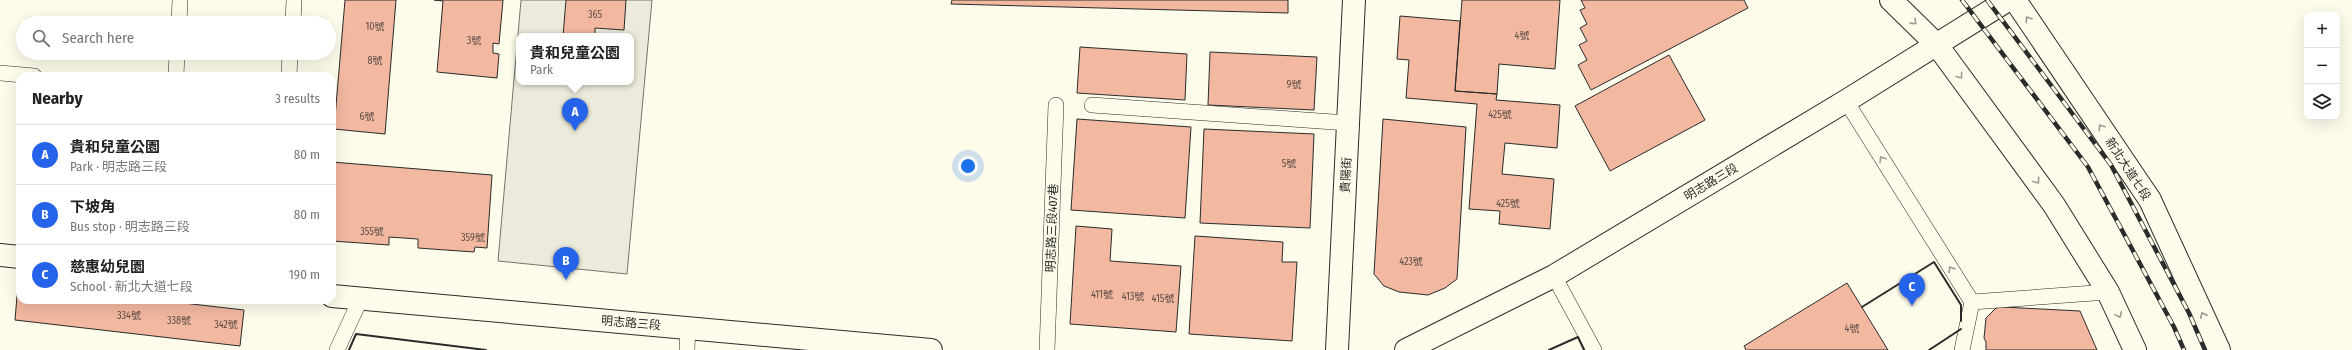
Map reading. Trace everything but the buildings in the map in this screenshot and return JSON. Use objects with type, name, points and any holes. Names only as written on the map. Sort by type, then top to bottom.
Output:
[{"type":"main road","name":"貴陽街","points":[[1338,350],[1354,0]]},
{"type":"main road","points":[[1891,0],[1937,45],[2054,205],[2108,292],[2135,350]]},
{"type":"main road","name":"明志路三段","points":[[1406,350],[1554,276],[1846,101],[2008,0]]},
{"type":"main road","name":"新北大道七段","points":[[2015,0],[2150,200],[2219,350]]},
{"type":"main road","points":[[0,255],[16,257]]},
{"type":"main road","name":"明志路三段","points":[[336,297],[360,300],[688,327],[931,350]]},
{"type":"lane","points":[[179,16],[180,0]]},
{"type":"lane","points":[[293,16],[294,0]]},
{"type":"lane","points":[[176,72],[177,60]]},
{"type":"lane","points":[[288,72],[289,60]]},
{"type":"lane","points":[[0,73],[16,74]]},
{"type":"lane","points":[[1846,101],[1972,302],[1962,350]]},
{"type":"lane","name":"明志路三段407巷","points":[[1047,350],[1056,105]]},
{"type":"lane","points":[[1092,105],[1348,123]]},
{"type":"lane","points":[[1554,276],[1594,350]]},
{"type":"lane","points":[[1972,302],[2108,292]]},
{"type":"lane","points":[[337,350],[360,300]]},
{"type":"lane","points":[[687,350],[688,327]]},
{"type":"shaded area","points":[[521,0],[652,0],[627,274],[498,261],[516,57],[516,85],[634,85],[634,33],[518,33]]},
{"type":"railway","points":[[1962,0],[2088,167],[2174,327],[2184,350]]},
{"type":"railway","points":[[1987,0],[2111,165],[2189,313],[2205,350]]},
{"type":"wall","points":[[1862,307],[1934,262],[1961,305],[1961,321]]},
{"type":"wall","points":[[1929,350],[1961,329]]},
{"type":"wall","points":[[349,350],[356,334],[486,350]]},
{"type":"wall","points":[[1549,350],[1578,337],[1584,350]]},
{"type":"place","name":"貴和兒童公園","points":[[575,131]]},
{"type":"place","name":"下坡角","points":[[566,280]]},
{"type":"place","name":"慈惠幼兒園","points":[[1912,306]]}]
